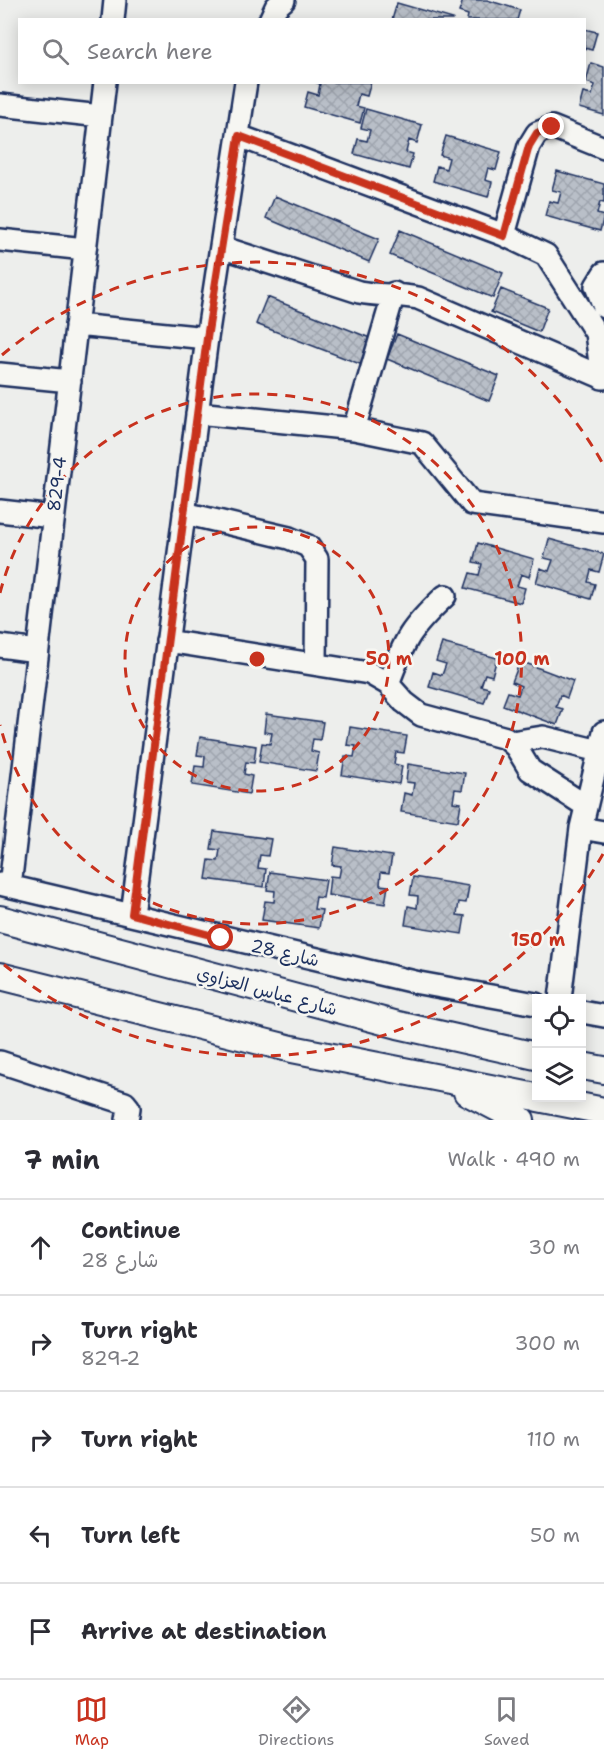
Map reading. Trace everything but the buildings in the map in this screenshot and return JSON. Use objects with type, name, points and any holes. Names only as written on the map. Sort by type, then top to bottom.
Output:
[{"type":"main road","name":"شارع عباس العزاوي","points":[[0,919],[387,1022],[532,1055]]},
{"type":"main road","points":[[0,976],[292,1049],[532,1096]]},
{"type":"main road","points":[[586,1067],[604,1070]]},
{"type":"main road","points":[[440,1078],[521,1120]]},
{"type":"main road","points":[[563,1102],[604,1110]]},
{"type":"street","points":[[112,18],[115,0]]},
{"type":"street","points":[[271,18],[276,7],[284,0]]},
{"type":"street","name":"829-4","points":[[5,885],[38,651],[105,84]]},
{"type":"street","points":[[132,914],[196,413],[246,84]]},
{"type":"street","points":[[0,105],[101,116]]},
{"type":"street","points":[[504,236],[529,146],[537,133],[552,127],[604,148]]},
{"type":"street","points":[[239,136],[504,236],[546,255],[596,333],[603,378]]},
{"type":"street","points":[[0,240],[85,249]]},
{"type":"street","points":[[221,248],[358,292],[378,296],[394,293],[418,298],[603,378]]},
{"type":"street","points":[[604,273],[596,286],[604,307]]},
{"type":"street","points":[[354,429],[394,293]]},
{"type":"street","points":[[76,325],[207,338]]},
{"type":"street","points":[[0,374],[70,381]]},
{"type":"street","points":[[196,413],[354,429],[422,443],[472,504],[604,522]]},
{"type":"street","points":[[0,511],[54,518]]},
{"type":"street","points":[[183,513],[289,538],[308,546],[317,559],[316,664]]},
{"type":"street","points":[[388,684],[403,643],[415,624],[445,596]]},
{"type":"street","points":[[167,641],[369,673],[388,684],[404,702],[421,715],[506,738],[530,770],[586,806]]},
{"type":"street","points":[[0,646],[38,651]]},
{"type":"street","points":[[511,742],[543,737],[602,741],[581,828],[561,994]]},
{"type":"street","points":[[581,828],[604,832]]},
{"type":"street","name":"شارع 28","points":[[5,885],[132,914],[221,938],[419,983],[532,1003]]},
{"type":"street","points":[[586,1013],[604,1016]]},
{"type":"street","points":[[0,1062],[125,1103],[129,1108],[127,1120]]},
{"type":"route","points":[[221,938],[132,914],[207,338],[239,136],[504,236],[529,146],[537,133],[552,127]]}]
